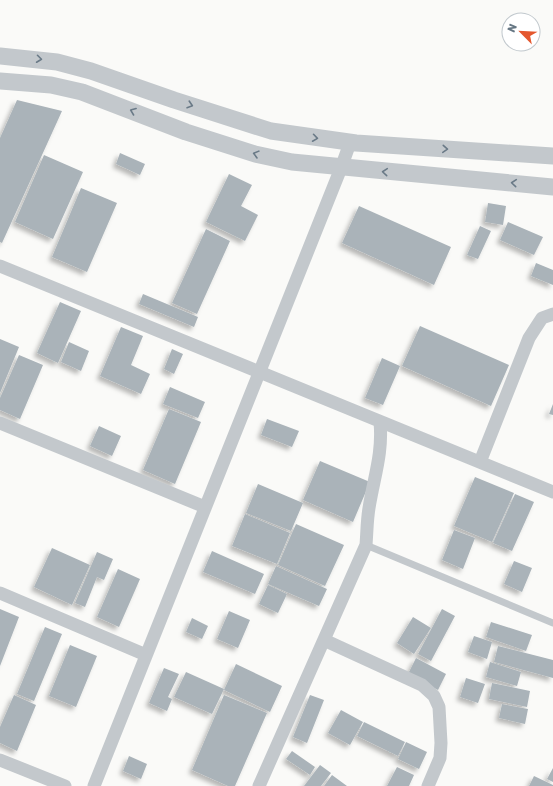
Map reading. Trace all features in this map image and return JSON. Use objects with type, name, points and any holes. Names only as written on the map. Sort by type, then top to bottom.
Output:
[{"type":"street","points":[[0,56],[57,62],[91,71],[174,100],[271,131],[350,143],[553,156]]},
{"type":"street","points":[[0,81],[51,85],[82,92],[186,132],[255,154],[292,162],[341,168],[553,187]]},
{"type":"street","points":[[94,786],[350,143]]},
{"type":"street","points":[[0,266],[553,492]]},
{"type":"street","points":[[480,462],[529,338],[542,318],[553,314]]},
{"type":"street","points":[[259,786],[366,545],[369,508],[381,452],[382,436],[380,422]]},
{"type":"street","points":[[0,423],[206,507]]},
{"type":"street","points":[[0,593],[146,655]]},
{"type":"street","points":[[324,640],[422,685],[434,696],[439,707],[442,743],[440,758],[428,786]]},
{"type":"street","points":[[0,760],[65,786]]},
{"type":"lane","points":[[366,545],[553,623]]},
{"type":"building","points":[[17,100],[62,111],[2,243],[0,242],[0,138]]},
{"type":"building","points":[[120,153],[145,164],[140,175],[116,164]]},
{"type":"building","points":[[44,155],[83,172],[53,239],[15,222]]},
{"type":"building","points":[[229,174],[252,185],[241,206],[258,215],[245,241],[206,222]]},
{"type":"building","points":[[81,188],[117,203],[87,272],[52,257]]},
{"type":"building","points":[[488,203],[506,206],[503,225],[485,222]]},
{"type":"building","points":[[359,206],[451,247],[434,285],[342,243]]},
{"type":"building","points":[[508,222],[543,237],[534,255],[500,240]]},
{"type":"building","points":[[480,226],[491,231],[478,259],[467,255]]},
{"type":"building","points":[[206,229],[230,241],[197,314],[172,303]]},
{"type":"building","points":[[536,263],[553,270],[553,285],[531,276]]},
{"type":"building","points":[[143,294],[198,317],[194,327],[139,304]]},
{"type":"building","points":[[60,302],[81,311],[58,363],[37,353]]},
{"type":"building","points":[[420,326],[509,365],[491,406],[402,366]]},
{"type":"building","points":[[121,327],[143,336],[131,365],[150,374],[141,394],[100,376]]},
{"type":"building","points":[[0,339],[19,347],[0,393]]},
{"type":"building","points":[[69,342],[89,351],[81,371],[61,362]]},
{"type":"building","points":[[172,349],[183,354],[174,374],[164,369]]},
{"type":"building","points":[[19,355],[43,365],[20,419],[0,410],[0,398]]},
{"type":"building","points":[[382,358],[400,366],[383,405],[365,398]]},
{"type":"building","points":[[170,387],[205,402],[198,418],[163,404]]},
{"type":"building","points":[[553,404],[553,415],[549,414]]},
{"type":"building","points":[[169,409],[201,422],[175,484],[143,470]]},
{"type":"building","points":[[267,419],[299,431],[292,447],[261,435]]},
{"type":"building","points":[[99,426],[121,436],[112,456],[90,446]]},
{"type":"building","points":[[320,461],[370,482],[353,522],[303,500]]},
{"type":"building","points":[[475,477],[514,493],[492,542],[454,526]]},
{"type":"building","points":[[258,484],[303,503],[291,531],[246,513]]},
{"type":"building","points":[[515,494],[534,502],[512,551],[493,543]]},
{"type":"building","points":[[245,514],[290,533],[277,564],[232,546]]},
{"type":"building","points":[[296,524],[344,545],[325,586],[278,565]]},
{"type":"building","points":[[454,530],[475,538],[463,569],[442,560]]},
{"type":"building","points":[[52,548],[90,565],[72,605],[34,587]]},
{"type":"building","points":[[212,551],[264,574],[255,594],[203,572]]},
{"type":"building","points":[[97,552],[113,559],[104,580],[97,577],[85,607],[75,603]]},
{"type":"building","points":[[514,561],[532,568],[522,592],[504,584]]},
{"type":"building","points":[[276,566],[327,589],[319,606],[268,584]]},
{"type":"building","points":[[118,569],[140,579],[119,627],[97,617]]},
{"type":"building","points":[[268,585],[287,594],[278,613],[259,604]]},
{"type":"building","points":[[0,609],[19,617],[0,666]]},
{"type":"building","points":[[442,609],[455,616],[431,661],[418,654]]},
{"type":"building","points":[[229,611],[250,620],[238,648],[217,639]]},
{"type":"building","points":[[413,617],[431,628],[414,654],[397,643]]},
{"type":"building","points":[[192,618],[208,626],[202,639],[186,632]]},
{"type":"building","points":[[491,622],[532,635],[526,651],[486,637]]},
{"type":"building","points":[[45,627],[62,634],[34,701],[17,694]]},
{"type":"building","points":[[474,636],[492,642],[487,659],[468,652]]},
{"type":"building","points":[[70,645],[97,656],[76,707],[49,696]]},
{"type":"building","points":[[498,646],[553,660],[553,678],[494,662]]},
{"type":"building","points":[[416,658],[446,674],[438,690],[408,674]]},
{"type":"building","points":[[490,662],[521,672],[517,686],[486,677]]},
{"type":"building","points":[[236,664],[282,686],[270,712],[224,690]]},
{"type":"building","points":[[164,668],[179,674],[168,697],[172,699],[167,711],[149,703]]},
{"type":"building","points":[[186,672],[224,689],[212,714],[174,697]]},
{"type":"building","points":[[466,678],[485,684],[478,703],[460,697]]},
{"type":"building","points":[[492,683],[530,691],[527,707],[489,699]]},
{"type":"building","points":[[14,695],[36,705],[17,751],[0,743],[0,727]]},
{"type":"building","points":[[224,695],[267,713],[235,786],[228,786],[192,770]]},
{"type":"building","points":[[310,695],[324,700],[307,743],[293,737]]},
{"type":"building","points":[[502,704],[528,709],[525,724],[499,718]]},
{"type":"building","points":[[341,710],[363,722],[350,745],[328,733]]},
{"type":"building","points":[[364,722],[405,742],[398,756],[357,736]]},
{"type":"building","points":[[406,742],[427,752],[419,769],[398,759]]},
{"type":"building","points":[[292,751],[315,767],[310,775],[286,759]]},
{"type":"building","points":[[129,756],[147,764],[141,779],[123,771]]},
{"type":"building","points":[[320,765],[331,773],[321,786],[304,786]]},
{"type":"building","points":[[397,767],[414,775],[409,786],[387,786]]},
{"type":"building","points":[[553,768],[553,782],[547,779]]},
{"type":"building","points":[[332,775],[347,786],[324,786]]},
{"type":"building","points":[[534,776],[553,785],[553,786],[529,786]]}]
